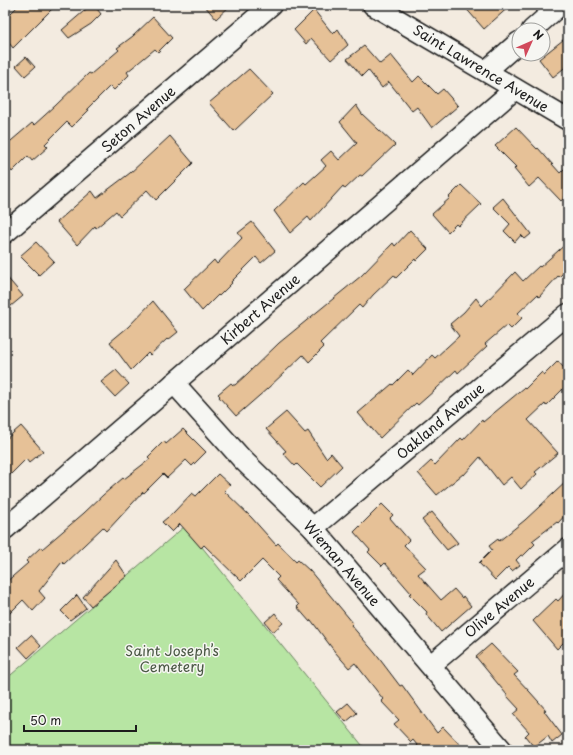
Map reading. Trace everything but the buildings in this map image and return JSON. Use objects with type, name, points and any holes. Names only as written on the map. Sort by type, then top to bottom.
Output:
[{"type":"street","name":"Seton Avenue","points":[[5,233],[271,5]]},
{"type":"street","name":"Saint Lawrence Avenue","points":[[373,5],[568,120]]},
{"type":"street","points":[[541,22],[560,5]]},
{"type":"street","points":[[486,71],[511,49]]},
{"type":"street","name":"Kirbert Avenue","points":[[5,529],[516,89]]},
{"type":"street","name":"Oakland Avenue","points":[[313,528],[568,314]]},
{"type":"street","name":"Wieman Avenue","points":[[174,383],[242,459],[313,528],[502,750]]},
{"type":"street","name":"Olive Avenue","points":[[431,665],[568,549]]},
{"type":"green space","name":"Saint Joseph’s Cemetery","points":[[185,526],[366,750],[5,750],[5,680]]}]
